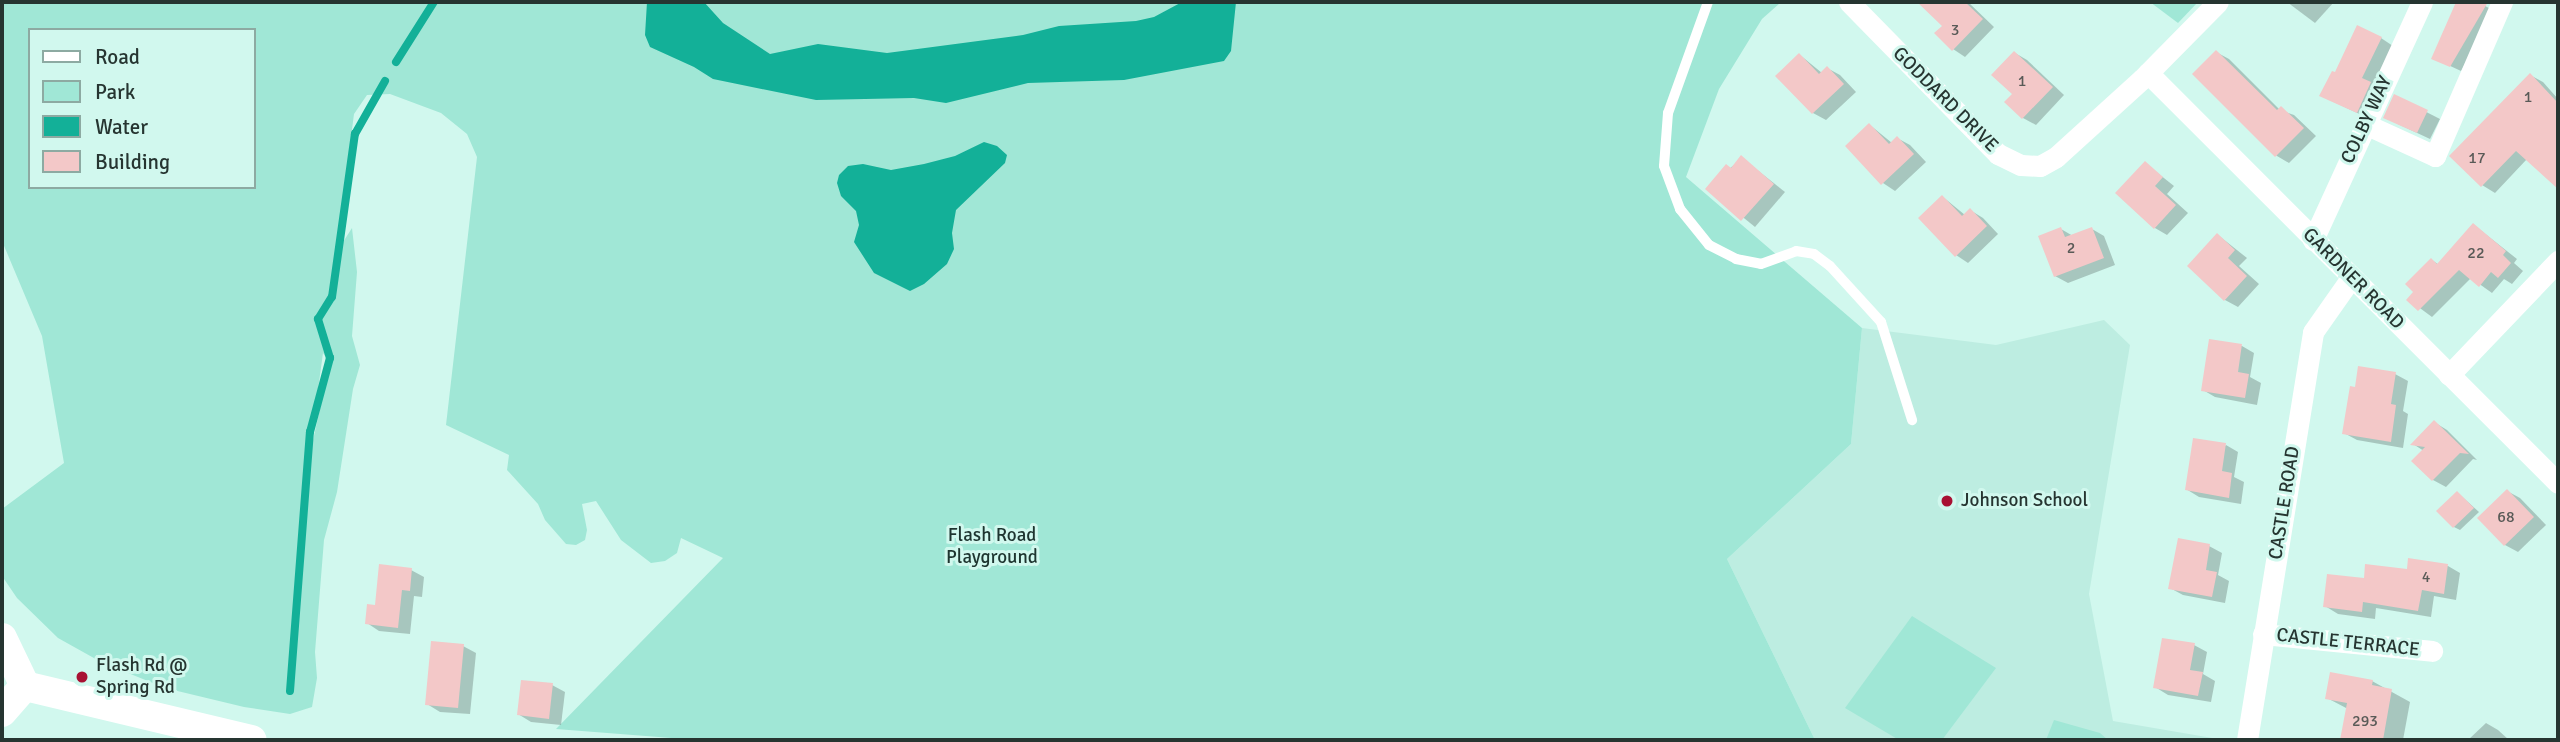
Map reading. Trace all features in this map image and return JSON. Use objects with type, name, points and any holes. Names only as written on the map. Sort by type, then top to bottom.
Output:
[{"type":"main road","points":[[2,638],[25,685]]},
{"type":"main road","points":[[2,712],[25,685]]},
{"type":"main road","points":[[25,685],[252,740]]},
{"type":"street","name":"GODDARD DRIVE","points":[[1849,2],[1998,154],[2021,165],[2039,166],[2056,157],[2148,73],[2218,2]]},
{"type":"street","name":"COLBY WAY","points":[[2313,240],[2422,2]]},
{"type":"street","points":[[2365,124],[2435,156],[2502,2]]},
{"type":"street","name":"GARDNER ROAD","points":[[2148,73],[2558,483]]},
{"type":"street","points":[[2449,375],[2558,261]]},
{"type":"street","name":"CASTLE ROAD","points":[[2247,740],[2313,331],[2351,278]]},
{"type":"street","name":"CASTLE TERRACE","points":[[2263,634],[2432,651]]},
{"type":"lane","points":[[1708,2],[1668,113],[1664,166],[1680,209],[1709,245],[1736,259],[1761,264],[1796,251],[1814,254],[1830,266],[1881,322],[1912,420]]},
{"type":"shaded area","name":"Johnson School","points":[[2104,320],[2130,345],[2089,594],[2113,721],[2224,740],[1815,740],[1727,559],[1851,444],[1862,328],[1996,345]]},
{"type":"green space","name":"Flash Road Playground","points":[[2,2],[1781,2],[1762,19],[1719,89],[1686,177],[1862,328],[1851,444],[1727,559],[1815,740],[697,740],[556,729],[723,558],[681,538],[677,553],[665,561],[651,563],[621,540],[596,501],[582,504],[587,530],[585,540],[576,545],[566,544],[545,520],[538,504],[507,470],[509,455],[446,425],[477,157],[467,134],[441,113],[390,94],[367,95],[354,114],[336,253],[352,228],[357,272],[352,336],[360,365],[353,389],[337,492],[324,540],[315,652],[317,678],[312,707],[290,714],[244,707],[165,688],[101,662],[58,638],[17,598],[2,576],[2,509],[64,463],[42,336],[2,241]],"holes":[[[323,353],[330,364],[311,449]]]},
{"type":"green space","points":[[2150,2],[2198,2],[2178,23]]},
{"type":"green space","points":[[1912,616],[1996,668],[1942,740],[1899,740],[1845,708]]},
{"type":"green space","points":[[2054,720],[2100,733],[2108,740],[2046,740]]},
{"type":"water","points":[[647,2],[704,2],[723,23],[770,54],[818,44],[887,53],[1023,35],[1059,26],[1136,21],[1154,17],[1182,2],[1236,2],[1231,51],[1224,61],[1124,80],[1028,83],[946,103],[914,98],[816,100],[713,79],[650,47],[645,35]]},
{"type":"water","points":[[984,142],[997,146],[1007,155],[1005,163],[956,210],[952,233],[954,249],[947,264],[924,284],[910,291],[874,273],[854,242],[859,225],[856,211],[841,196],[837,183],[839,175],[848,166],[863,164],[891,170],[924,164],[955,156]]},
{"type":"building","points":[[1917,2],[1965,2],[1983,19],[1952,51],[1934,33],[1942,26]]},
{"type":"building","points":[[2456,2],[2488,2],[2450,67],[2431,59]]},
{"type":"building","points":[[2357,25],[2382,37],[2362,78],[2371,82],[2357,113],[2319,96],[2332,71],[2335,72]]},
{"type":"building","points":[[2216,50],[2277,110],[2281,106],[2304,128],[2275,157],[2192,74]]},
{"type":"building","points":[[2014,51],[2053,87],[2022,119],[2004,102],[2012,94],[1991,75]]},
{"type":"building","points":[[1799,53],[1819,74],[1827,66],[1844,84],[1812,114],[1775,76]]},
{"type":"building","points":[[2530,73],[2558,103],[2558,189],[2516,151],[2481,187],[2449,156]]},
{"type":"building","points":[[2394,94],[2428,110],[2417,133],[2383,118]]},
{"type":"building","points":[[1869,123],[1889,144],[1897,136],[1914,154],[1881,185],[1845,146]]},
{"type":"building","points":[[1741,155],[1774,184],[1741,221],[1705,189],[1726,164],[1731,168]]},
{"type":"building","points":[[2145,161],[2163,177],[2155,186],[2176,205],[2154,229],[2115,193]]},
{"type":"building","points":[[1942,195],[1962,216],[1970,208],[1987,226],[1955,257],[1918,218]]},
{"type":"building","points":[[2473,223],[2506,251],[2503,255],[2511,263],[2498,278],[2491,272],[2479,287],[2459,270],[2418,311],[2406,300],[2413,292],[2405,284],[2431,258],[2437,264]]},
{"type":"building","points":[[2061,227],[2065,237],[2092,227],[2104,258],[2054,277],[2038,236]]},
{"type":"building","points":[[2217,233],[2235,250],[2228,258],[2247,276],[2224,301],[2187,266]]},
{"type":"building","points":[[2209,339],[2242,344],[2238,372],[2249,374],[2245,398],[2201,391]]},
{"type":"building","points":[[2358,366],[2396,372],[2391,404],[2396,405],[2391,442],[2342,434],[2350,386],[2355,387]]},
{"type":"building","points":[[2434,420],[2469,454],[2460,453],[2432,481],[2411,461],[2425,447],[2410,445]]},
{"type":"building","points":[[2193,438],[2226,443],[2222,471],[2232,473],[2229,498],[2185,490]]},
{"type":"building","points":[[2507,489],[2534,517],[2504,546],[2477,518]]},
{"type":"building","points":[[2457,491],[2474,508],[2453,528],[2436,511]]},
{"type":"building","points":[[2178,538],[2210,544],[2206,570],[2217,572],[2212,597],[2168,589]]},
{"type":"building","points":[[2408,558],[2448,564],[2444,594],[2422,590],[2418,611],[2363,602],[2362,612],[2323,607],[2327,574],[2364,578],[2365,564],[2407,569]]},
{"type":"building","points":[[379,564],[412,568],[410,591],[402,590],[398,628],[365,624],[367,604],[375,605]]},
{"type":"building","points":[[2162,638],[2195,643],[2190,670],[2203,672],[2198,696],[2153,688]]},
{"type":"building","points":[[431,641],[464,644],[458,708],[425,705]]},
{"type":"building","points":[[2330,672],[2373,680],[2372,685],[2392,689],[2383,740],[2340,740],[2347,703],[2325,699]]},
{"type":"building","points":[[521,680],[553,683],[549,719],[517,715]]},
{"type":"waterway","points":[[396,62],[434,2]]},
{"type":"waterway","points":[[290,691],[310,432],[330,358],[318,319],[332,297],[355,134],[385,81]]},
{"type":"place","name":"Johnson School","points":[[1947,501]]},
{"type":"place","name":"Flash Rd @ Spring Rd","points":[[82,677]]}]
